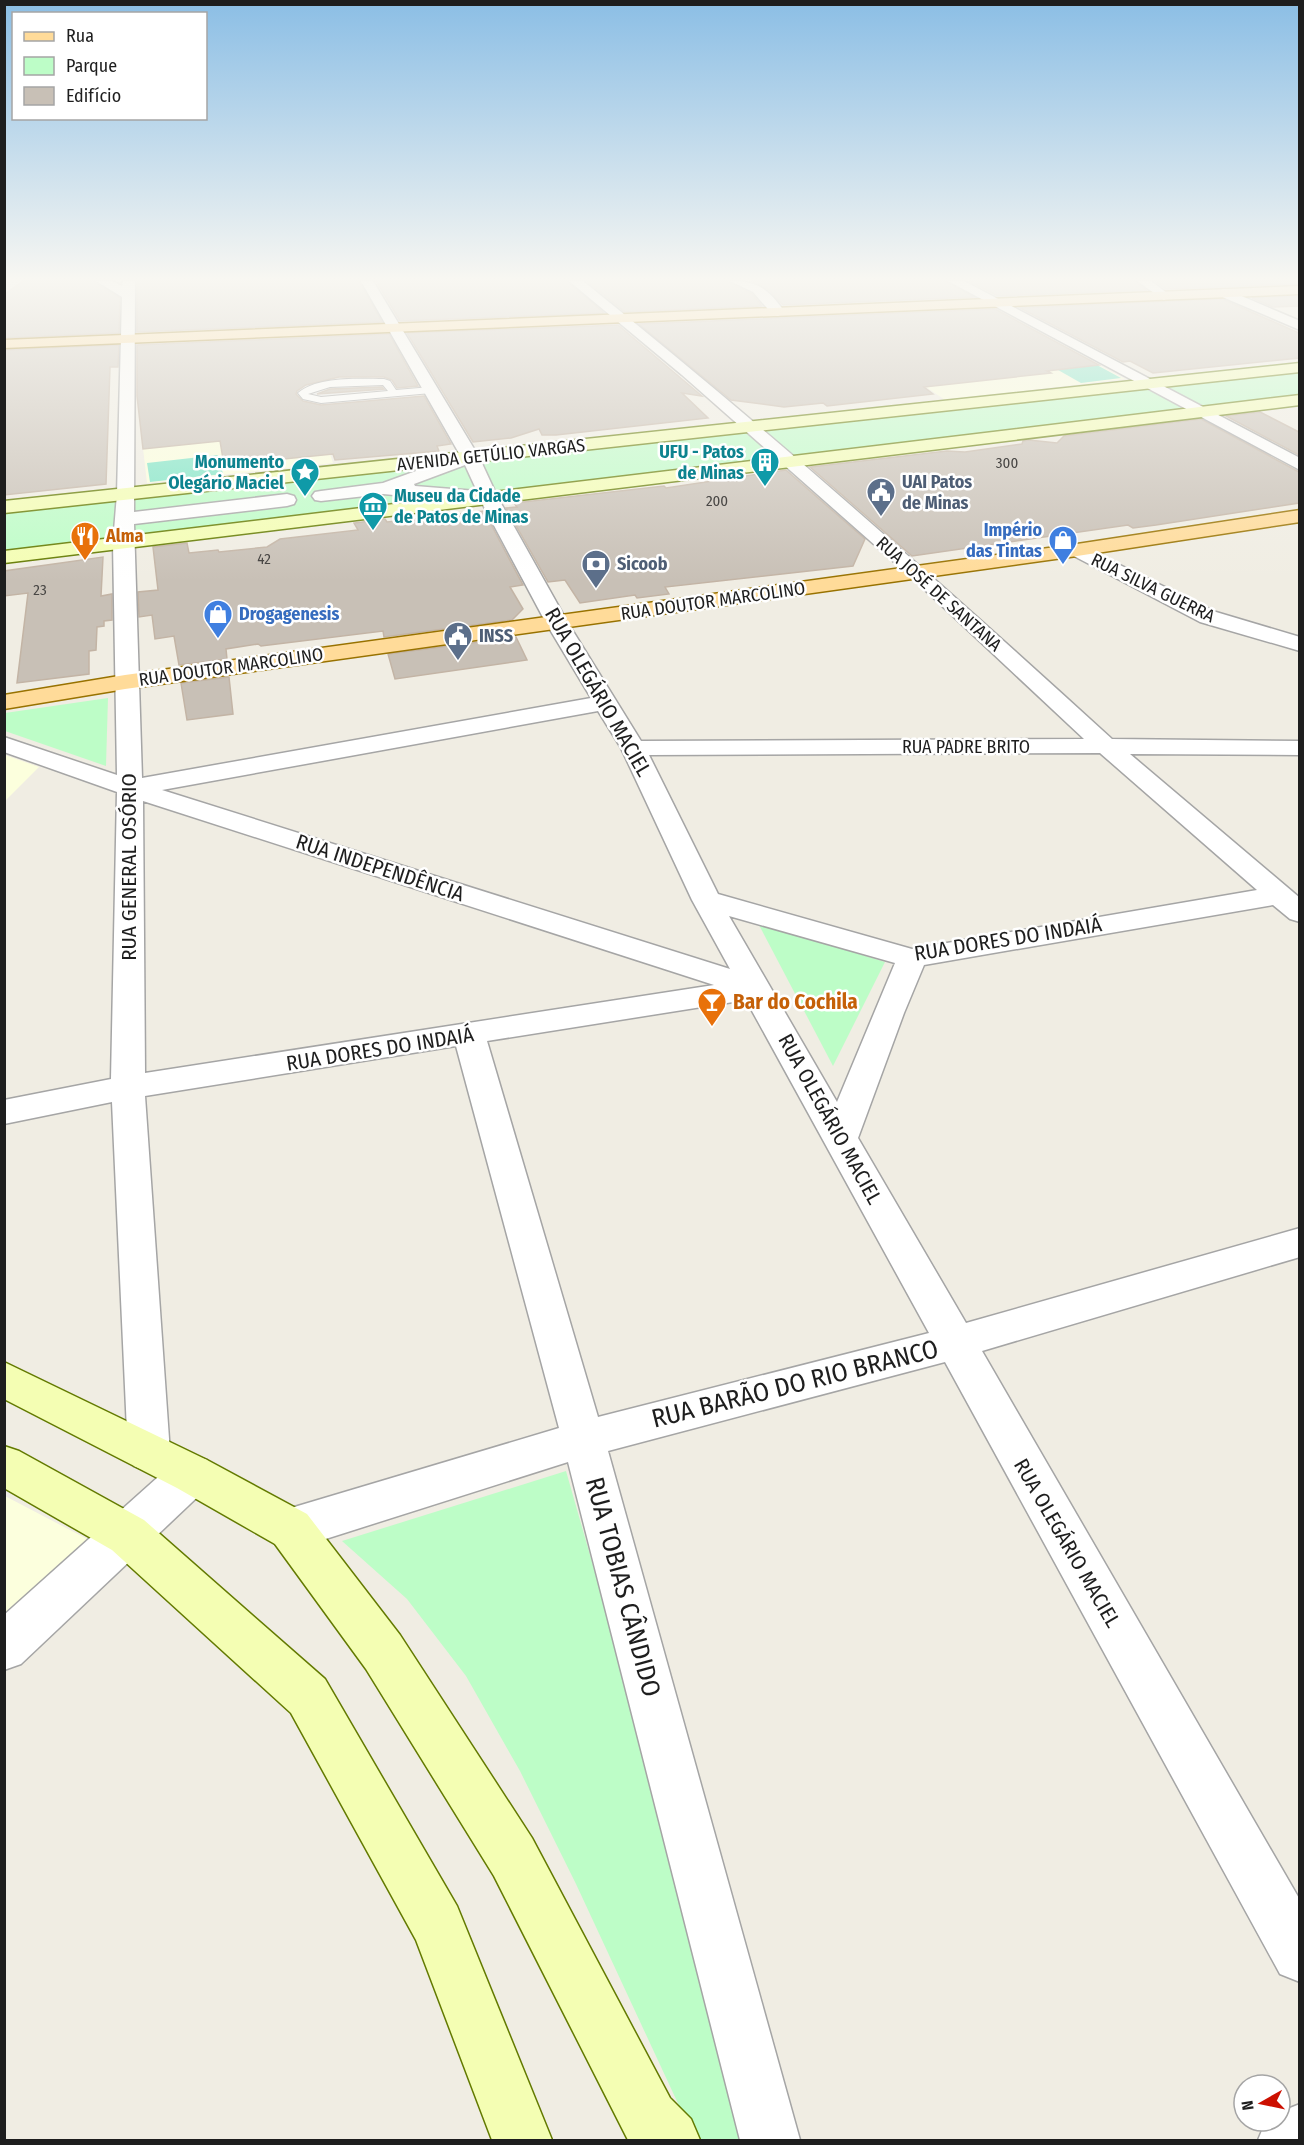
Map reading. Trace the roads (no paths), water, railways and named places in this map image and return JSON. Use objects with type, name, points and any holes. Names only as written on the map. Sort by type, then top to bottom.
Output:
[{"type":"main road","name":"RUA DOUTOR MARCOLINO","points":[[4,702],[126,682],[918,573],[1299,516]]},
{"type":"street","name":"RUA GENERAL OSÓRIO","points":[[127,381],[123,543],[130,788],[128,1087],[148,1453]]},
{"type":"street","name":"RUA OLEGÁRIO MACIEL","points":[[426,381],[470,457],[489,498],[557,623],[633,748],[706,900],[1299,1954]]},
{"type":"street","name":"RUA JOSÉ DE SANTANA","points":[[697,381],[918,573],[1106,746],[1293,900]]},
{"type":"street","points":[[1141,381],[1299,465]]},
{"type":"street","name":"AVENIDA GETÚLIO VARGAS","points":[[4,557],[223,530],[305,498],[470,457],[1172,381]]},
{"type":"street","name":"AVENIDA GETÚLIO VARGAS","points":[[4,507],[214,485],[305,498],[489,498],[1299,400]]},
{"type":"street","points":[[384,489],[470,457]]},
{"type":"street","points":[[124,519],[480,478]]},
{"type":"street","points":[[214,485],[223,530]]},
{"type":"street","points":[[384,489],[489,498]]},
{"type":"street","points":[[126,494],[199,511]]},
{"type":"street","points":[[123,543],[199,511]]},
{"type":"street","name":"RUA SILVA GUERRA","points":[[1077,550],[1208,616],[1299,644]]},
{"type":"street","points":[[130,788],[607,702]]},
{"type":"street","name":"RUA INDEPENDÊNCIA","points":[[4,744],[130,788],[756,988]]},
{"type":"street","name":"RUA PADRE BRITO","points":[[633,748],[1106,746],[1299,748]]},
{"type":"street","name":"RUA DORES DO INDAIÁ","points":[[706,900],[912,957],[1293,900]]},
{"type":"street","points":[[841,1137],[912,957]]},
{"type":"street","name":"RUA DORES DO INDAIÁ","points":[[4,1112],[128,1087],[470,1035],[756,988]]},
{"type":"street","name":"RUA TOBIAS CÂNDIDO","points":[[470,1035],[583,1439],[770,2140]]},
{"type":"street","name":"RUA BARÃO DO RIO BRANCO","points":[[291,1529],[583,1439],[954,1343],[1299,1242]]},
{"type":"street","points":[[4,1379],[192,1474],[291,1529],[383,1652],[513,1857],[649,2119],[670,2140]]},
{"type":"street","points":[[4,1465],[128,1535],[308,1696],[438,1925],[522,2140]]},
{"type":"street","points":[[4,1647],[192,1474]]},
{"type":"street","points":[[1288,2140],[1299,2134]]},
{"type":"lane","points":[[394,394],[384,382],[327,386],[308,389],[303,393],[306,397],[321,400],[394,394],[431,390]]},
{"type":"place","name":"UFU - Patos de Minas","points":[[765,488]]},
{"type":"place","name":"Monumento Olegário Maciel","points":[[305,498]]},
{"type":"place","name":"UAI Patos de Minas","points":[[881,518]]},
{"type":"place","name":"Museu da Cidade de Patos de Minas","points":[[373,532]]},
{"type":"place","name":"Alma","points":[[85,562]]},
{"type":"place","name":"Império das Tintas","points":[[1063,566]]},
{"type":"place","name":"Sicoob","points":[[596,590]]},
{"type":"place","name":"Drogagenesis","points":[[218,640]]},
{"type":"place","name":"INSS","points":[[458,662]]},
{"type":"place","name":"Bar do Cochila","points":[[712,1028]]}]
